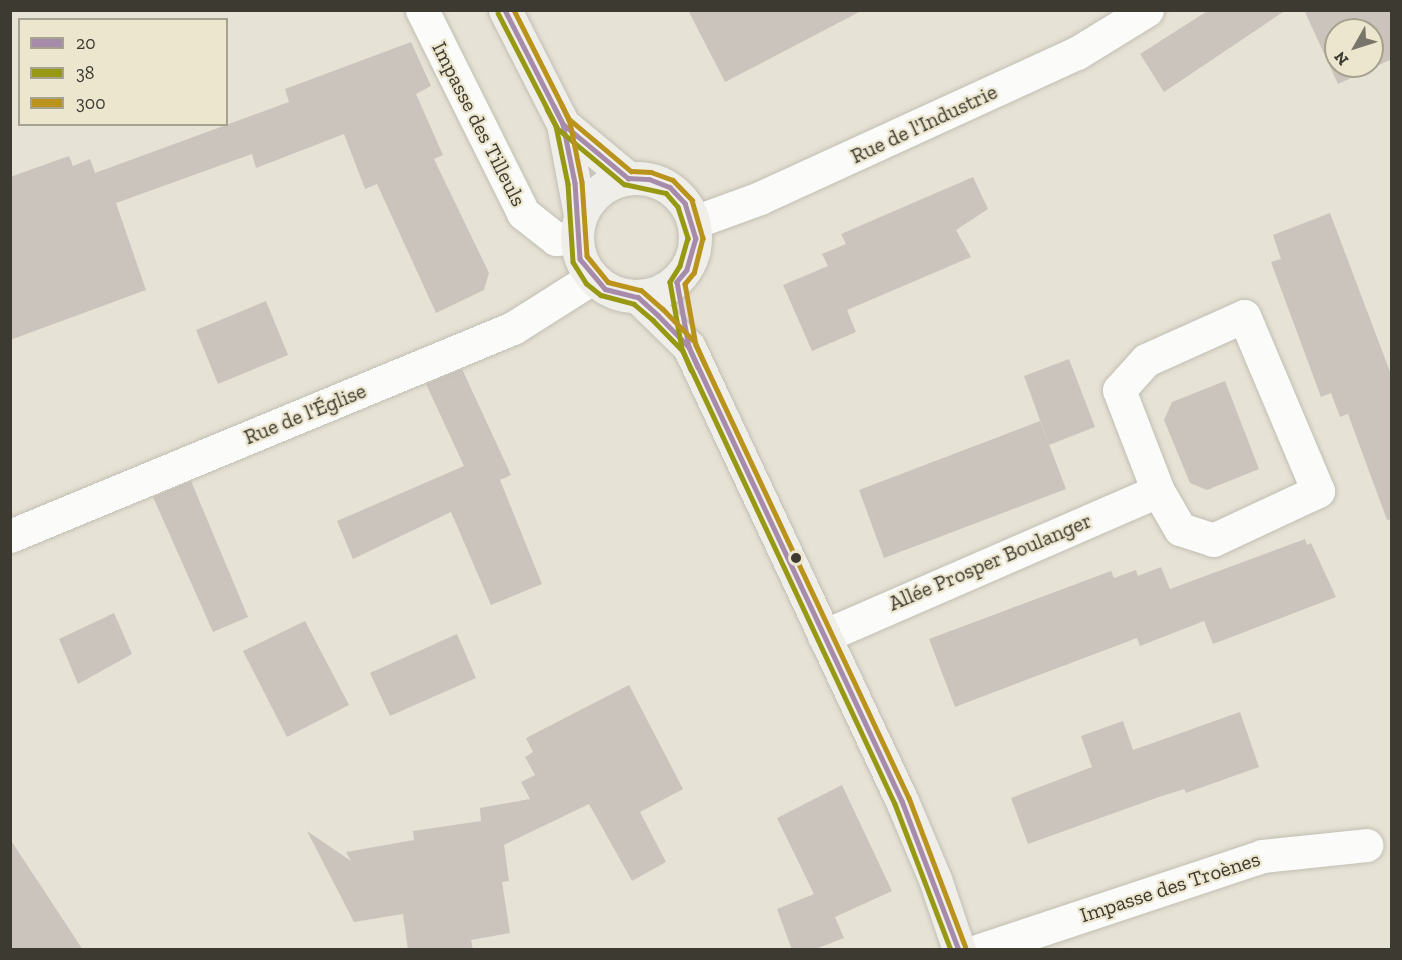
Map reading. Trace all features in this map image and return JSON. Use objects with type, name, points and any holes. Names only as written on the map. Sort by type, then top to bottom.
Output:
[{"type":"main road","points":[[505,10],[563,124],[578,226],[580,259],[592,278],[605,289],[638,297],[658,293],[677,282],[693,255],[694,222],[685,203],[670,187],[650,179],[628,178],[608,184],[592,198],[578,226]]},
{"type":"main road","points":[[563,124],[628,178]]},
{"type":"main road","points":[[677,282],[685,311],[689,347],[907,811],[959,950]]},
{"type":"main road","points":[[638,297],[689,347]]},
{"type":"street","name":"Impasse des Tilleuls","points":[[422,10],[523,213],[556,239],[578,226]]},
{"type":"street","name":"Rue de l'Industrie","points":[[694,222],[760,198],[1066,58],[1146,10]]},
{"type":"street","name":"Rue de l'Église","points":[[10,536],[513,328],[592,278]]},
{"type":"street","points":[[1244,316],[1318,491],[1213,540],[1180,529],[1158,491],[1119,390],[1146,360],[1244,316]]},
{"type":"street","name":"Allée Prosper Boulanger","points":[[824,636],[1158,491]]},
{"type":"street","name":"Impasse des Troènes","points":[[980,950],[1262,856],[1366,845]]},
{"type":"building","points":[[688,10],[863,10],[725,82]]},
{"type":"building","points":[[1209,10],[1286,10],[1164,92],[1140,54]]},
{"type":"building","points":[[1304,10],[1392,10],[1392,59],[1384,63],[1384,18],[1324,18],[1324,54]]},
{"type":"building","points":[[411,42],[431,86],[416,94],[443,155],[434,159],[489,273],[484,290],[436,313],[377,184],[365,189],[344,134],[256,168],[252,154],[116,203],[146,290],[10,340],[10,177],[69,156],[73,166],[90,159],[95,173],[289,102],[285,89]]},
{"type":"building","points":[[1335,78],[1351,78],[1338,84]]},
{"type":"building","points":[[973,177],[988,209],[956,230],[971,257],[847,310],[856,332],[812,351],[783,285],[828,266],[822,254],[846,244],[841,234]]},
{"type":"building","points":[[1330,213],[1392,377],[1392,519],[1387,520],[1348,414],[1340,417],[1331,393],[1321,397],[1271,262],[1281,259],[1273,235]]},
{"type":"building","points":[[266,301],[288,355],[218,384],[196,330]]},
{"type":"building","points":[[1069,359],[1095,427],[1049,445],[1024,376]]},
{"type":"building","points":[[462,369],[511,475],[500,480],[542,584],[491,605],[451,512],[353,559],[337,521],[464,466],[426,384]]},
{"type":"building","points":[[1225,381],[1259,469],[1207,490],[1190,483],[1164,420],[1172,402]]},
{"type":"building","points":[[1040,421],[1066,489],[884,558],[859,490]]},
{"type":"building","points":[[191,481],[248,617],[213,632],[153,497]]},
{"type":"building","points":[[1305,539],[1307,545],[1311,543],[1336,597],[1213,644],[1204,621],[1140,646],[1137,638],[955,707],[929,639],[1111,571],[1114,578],[1136,570],[1138,576],[1161,567],[1170,589]]},
{"type":"building","points":[[114,613],[132,654],[78,684],[59,639]]},
{"type":"building","points":[[305,621],[349,705],[287,737],[243,651]]},
{"type":"building","points":[[457,634],[476,678],[390,716],[370,673]]},
{"type":"building","points":[[629,685],[683,789],[640,812],[666,862],[632,881],[589,804],[504,845],[509,881],[502,882],[510,933],[471,940],[473,950],[408,950],[403,914],[354,922],[307,831],[351,861],[346,852],[414,840],[413,831],[481,821],[480,808],[530,799],[521,782],[535,775],[525,757],[533,752],[526,738]]},
{"type":"building","points":[[1240,712],[1259,767],[1186,793],[1184,789],[1156,798],[1028,844],[1011,798],[1092,767],[1081,736],[1123,721],[1133,750]]},
{"type":"building","points":[[842,785],[892,891],[835,917],[844,938],[813,950],[792,950],[777,909],[814,894],[777,818]]},
{"type":"building","points":[[10,839],[83,950],[10,950]]},
{"type":"transit line","name":"20","points":[[505,10],[563,124],[628,178],[649,179],[670,187],[685,203],[696,238],[687,270],[677,282],[689,347],[902,801],[959,950]]},
{"type":"transit line","name":"300","points":[[514,10],[569,119],[631,171],[651,172],[673,180],[692,200],[703,238],[694,273],[685,284],[696,345],[909,798],[966,948]]},
{"type":"transit line","name":"38","points":[[498,13],[558,129],[624,184],[666,193],[678,207],[688,238],[680,266],[670,282],[682,349],[895,804],[951,950]]},
{"type":"transit line","name":"300","points":[[561,103],[570,122],[582,182],[587,256],[608,282],[641,290],[663,309],[695,342],[705,364]]},
{"type":"transit line","name":"20","points":[[554,106],[563,124],[575,183],[580,259],[605,289],[638,297],[658,315],[689,347],[698,367]]},
{"type":"transit line","name":"38","points":[[547,109],[556,126],[568,184],[573,262],[586,283],[601,295],[634,304],[653,320],[683,351],[691,370]]}]
